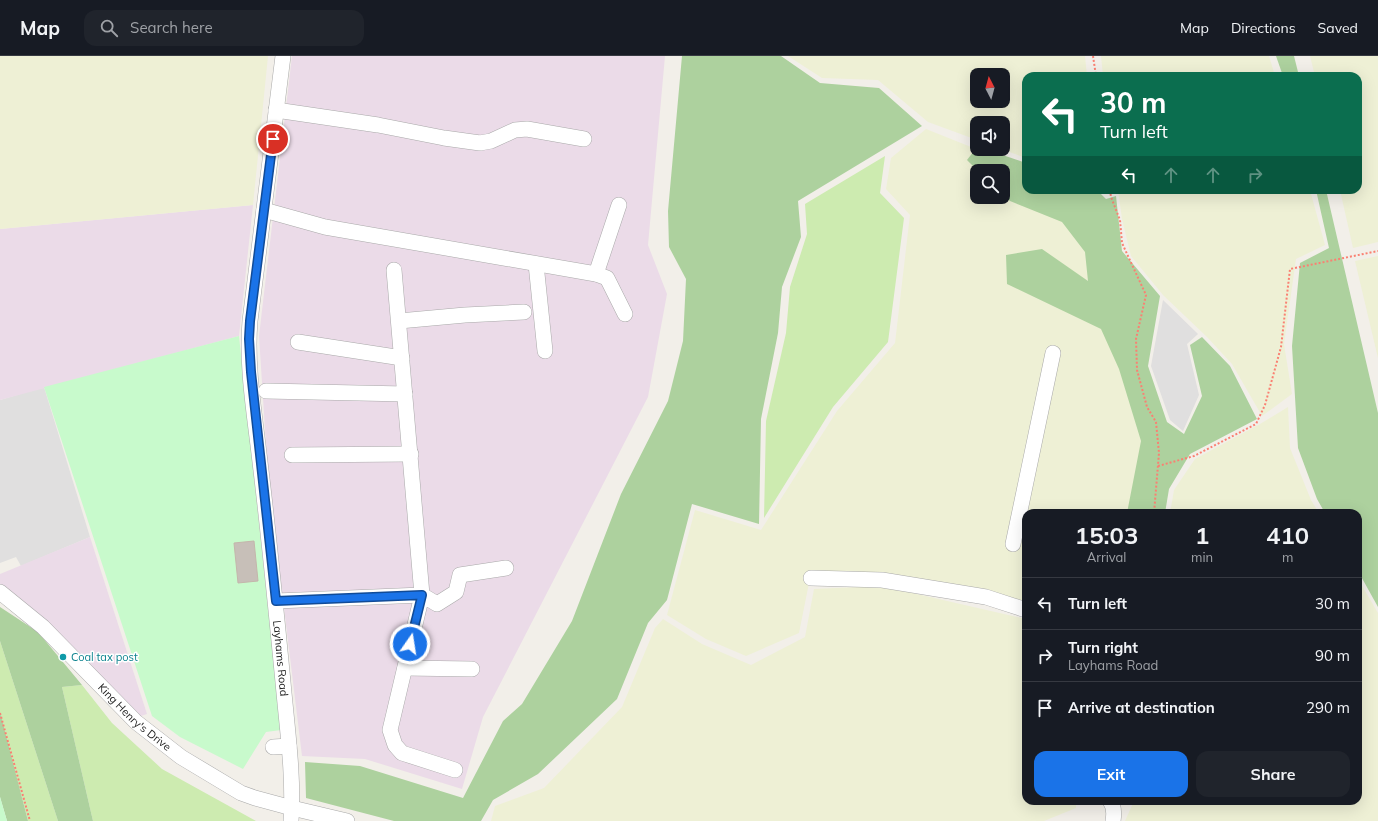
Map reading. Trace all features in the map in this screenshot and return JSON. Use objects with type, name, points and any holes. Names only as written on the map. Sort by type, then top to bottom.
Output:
[{"type":"street","name":"Layhams Road","points":[[283,56],[249,339],[255,414],[276,601],[289,746],[291,815]]},
{"type":"street","points":[[276,110],[371,124],[444,138],[480,143],[491,141],[515,130],[527,129],[584,139]]},
{"type":"street","points":[[596,274],[619,205]]},
{"type":"street","points":[[264,210],[325,227],[596,274],[607,278],[625,314]]},
{"type":"street","points":[[536,264],[546,351]]},
{"type":"street","points":[[394,270],[422,595],[390,730],[395,745],[402,753],[455,770]]},
{"type":"street","points":[[399,321],[465,315],[524,312]]},
{"type":"street","points":[[298,342],[402,358]]},
{"type":"street","points":[[1012,544],[1053,354]]},
{"type":"street","points":[[266,391],[405,394]]},
{"type":"street","points":[[292,455],[410,454]]},
{"type":"street","points":[[276,601],[422,595],[437,604],[456,592],[460,574],[506,568]]},
{"type":"street","points":[[811,578],[882,580],[986,597],[1022,609]]},
{"type":"street","name":"King Henry's Drive","points":[[0,592],[43,627],[136,722],[181,757],[241,793],[256,798],[291,815],[346,821]]},
{"type":"street","points":[[404,668],[472,669]]},
{"type":"street","points":[[273,747],[289,746]]},
{"type":"street","points":[[1112,805],[1114,816],[1113,821]]},
{"type":"path","points":[[1093,56],[1095,72]]},
{"type":"path","points":[[1111,194],[1120,220],[1122,243],[1146,295],[1136,340],[1138,370],[1147,407],[1156,422],[1159,453],[1154,509]]},
{"type":"path","points":[[1158,466],[1194,456],[1256,424],[1265,405],[1281,348],[1290,269],[1378,251]]},
{"type":"path","points":[[0,713],[30,821]]},
{"type":"shaded area","points":[[292,56],[665,56],[648,245],[667,294],[648,397],[483,717],[462,789],[365,759],[302,756],[268,476],[259,336]]},
{"type":"shaded area","points":[[253,205],[239,336],[0,400],[0,229]]},
{"type":"shaded area","points":[[1163,300],[1198,334],[1187,344],[1199,395],[1183,431],[1170,420],[1151,366]]},
{"type":"shaded area","points":[[44,387],[90,537],[21,566],[16,557],[0,563],[0,400]]},
{"type":"shaded area","points":[[90,537],[147,714],[138,717],[0,587],[0,574]]},
{"type":"green space","points":[[0,56],[268,56],[253,205],[0,229]]},
{"type":"green space","points":[[682,56],[781,56],[820,83],[879,88],[922,126],[798,201],[801,237],[782,287],[778,333],[761,419],[759,524],[692,504],[667,600],[648,623],[617,699],[538,774],[493,800],[481,821],[394,821],[306,798],[305,762],[360,766],[463,798],[503,721],[522,704],[572,621],[621,494],[668,401],[683,341],[686,279],[669,247],[668,211]]},
{"type":"green space","points":[[788,56],[1085,56],[1087,72],[1022,72],[1022,157],[1010,152],[1010,116],[970,116],[970,137],[928,122],[878,80],[822,78]]},
{"type":"green space","points":[[1101,56],[1269,56],[1274,72],[1103,72]]},
{"type":"green space","points":[[1276,56],[1294,56],[1298,72],[1282,72]]},
{"type":"green space","points":[[1310,56],[1378,56],[1378,242],[1353,248],[1341,194],[1362,194],[1362,72],[1314,72]]},
{"type":"green space","points":[[926,129],[970,147],[970,156],[994,156],[1022,167],[1022,194],[1075,194],[1147,440],[1136,509],[1022,509],[1022,603],[885,575],[809,583],[799,633],[746,656],[706,639],[667,615],[695,510],[761,530],[837,411],[895,343],[910,215],[886,189],[891,158]]},
{"type":"green space","points":[[885,156],[880,193],[904,218],[888,342],[833,407],[764,518],[766,421],[786,333],[790,287],[807,234],[805,204]]},
{"type":"green space","points":[[970,156],[1006,156],[1022,162],[1022,194],[1101,194],[1106,199],[1116,196],[1122,251],[1160,296],[1148,366],[1167,422],[1184,434],[1202,396],[1190,345],[1202,337],[1230,366],[1257,419],[1190,454],[1169,489],[1166,509],[1128,509],[1141,441],[1119,369],[1101,329],[1007,284],[1006,255],[1042,249],[1088,281],[1085,252],[1062,222],[1010,201],[1010,164],[971,164],[967,160]]},
{"type":"green space","points":[[1119,194],[1311,194],[1325,245],[1296,259],[1284,344],[1292,394],[1262,416],[1232,364],[1207,337],[1163,295],[1131,256],[1122,219]]},
{"type":"green space","points":[[1317,194],[1327,194],[1378,413],[1378,607],[1362,578],[1362,509],[1323,509],[1317,499],[1298,448],[1292,346],[1300,263],[1329,248]]},
{"type":"green space","points":[[1378,256],[1378,358],[1355,261]]},
{"type":"green space","points":[[239,336],[281,730],[266,732],[243,769],[180,737],[152,716],[44,387]]},
{"type":"green space","points":[[1288,407],[1290,448],[1311,500],[1317,509],[1171,509],[1174,490],[1195,459]]},
{"type":"green space","points":[[882,586],[1022,618],[1022,805],[1076,805],[1076,808],[1044,821],[491,821],[495,806],[544,788],[622,707],[655,628],[663,619],[702,644],[751,665],[805,637],[814,589]]},
{"type":"green space","points":[[1362,586],[1378,613],[1378,821],[1125,821],[1132,805],[1362,805]]},
{"type":"green space","points":[[0,607],[38,632],[82,685],[62,687],[93,821],[58,821],[0,641]]},
{"type":"green space","points":[[0,641],[58,821],[28,821],[0,712]]},
{"type":"green space","points":[[82,685],[112,723],[162,769],[256,821],[93,821],[62,687]]},
{"type":"green space","points":[[0,712],[28,821],[7,821],[0,797]]},
{"type":"green space","points":[[0,797],[7,821],[0,821]]},
{"type":"building","points":[[254,541],[258,581],[238,583],[234,543]]},
{"type":"place","name":"Coal tax post","points":[[63,657]]},
{"type":"route","points":[[273,139],[249,339],[255,414],[276,601],[422,595],[410,644]]}]
